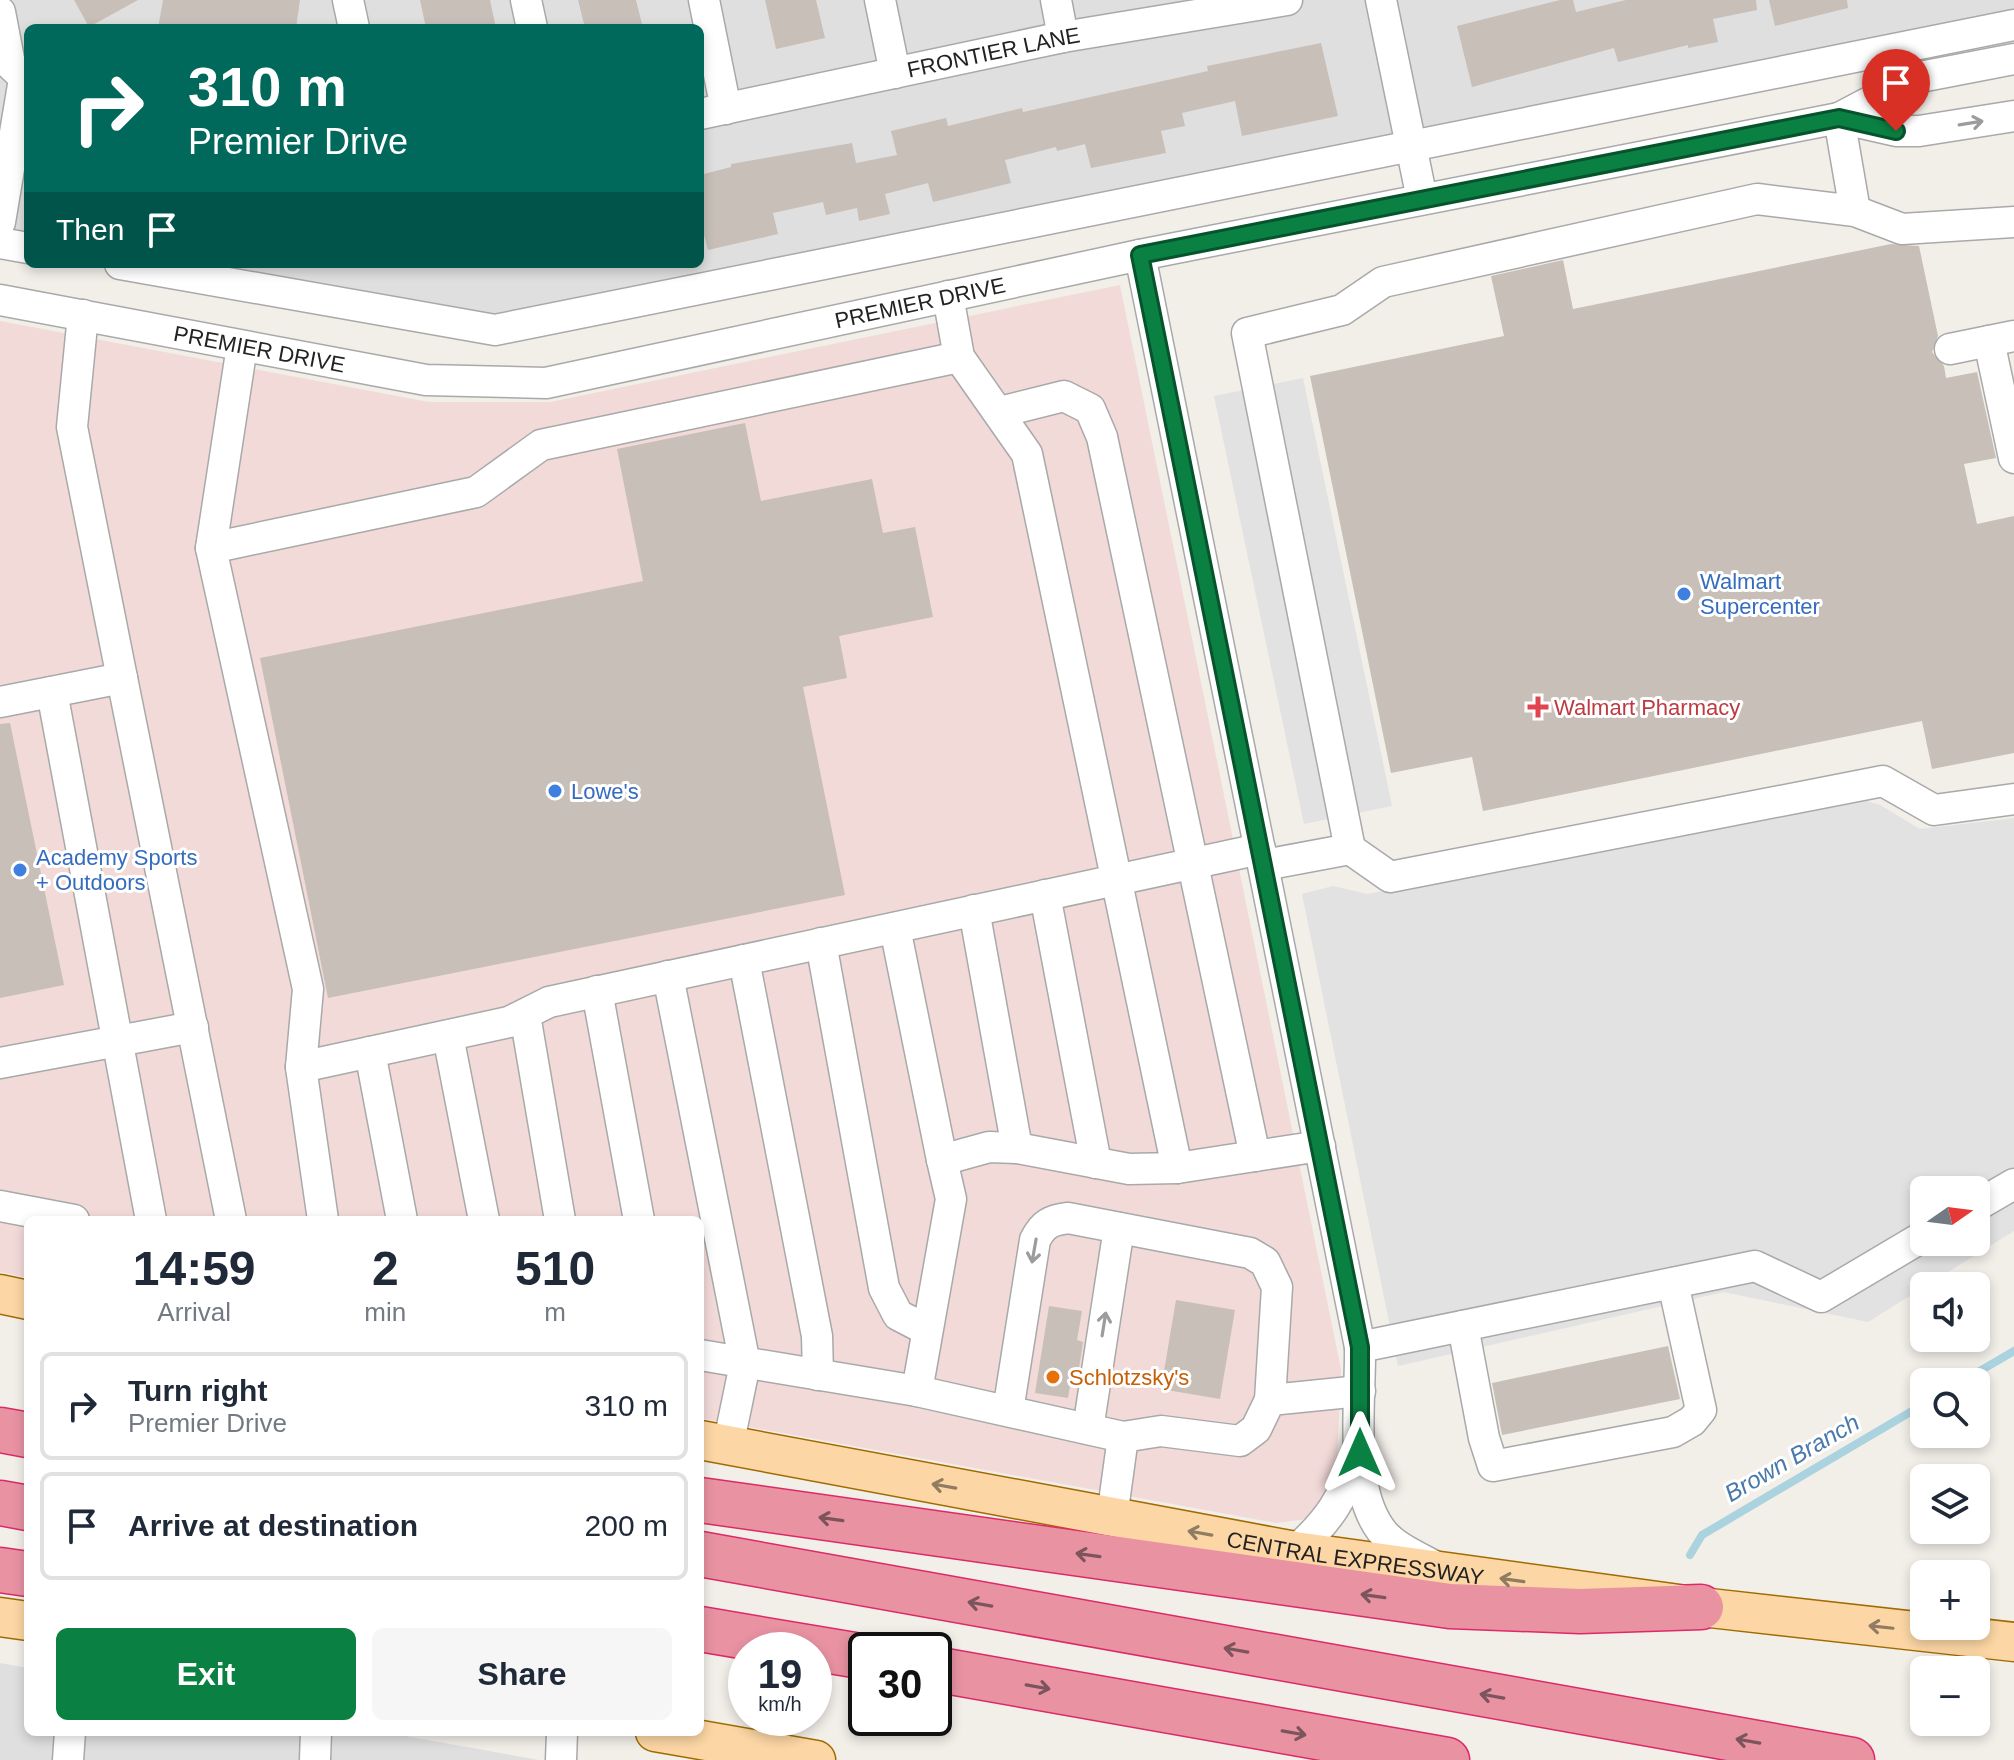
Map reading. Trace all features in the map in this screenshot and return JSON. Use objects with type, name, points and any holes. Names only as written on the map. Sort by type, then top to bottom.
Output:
[{"type":"highway","points":[[0,1430],[24,1434]]},
{"type":"highway","points":[[704,1501],[1450,1606],[1580,1611],[1701,1607]]},
{"type":"highway","points":[[0,1503],[24,1507]]},
{"type":"highway","points":[[704,1555],[1852,1760]]},
{"type":"highway","points":[[0,1570],[24,1573]]},
{"type":"highway","points":[[704,1630],[848,1654]]},
{"type":"highway","points":[[952,1672],[1447,1760]]},
{"type":"main road","points":[[0,1294],[24,1299]]},
{"type":"main road","name":"CENTRAL EXPRESSWAY","points":[[714,1443],[1295,1551],[1701,1607],[2014,1642]]},
{"type":"main road","points":[[0,1617],[24,1620]]},
{"type":"main road","points":[[678,1736],[810,1759]]},
{"type":"street","points":[[348,0],[353,24]]},
{"type":"street","points":[[526,0],[531,24]]},
{"type":"street","points":[[704,0],[713,111]]},
{"type":"street","points":[[880,0],[895,73]]},
{"type":"street","points":[[1056,0],[1063,37]]},
{"type":"street","name":"FRONTIER LANE","points":[[713,111],[1063,37],[1287,0]]},
{"type":"street","points":[[1381,0],[1422,199]]},
{"type":"street","points":[[0,12],[10,64],[24,78]]},
{"type":"street","points":[[143,268],[495,330],[2014,25]]},
{"type":"street","name":"PREMIER DRIVE","points":[[0,300],[426,380],[546,383],[1140,255],[1839,118],[1915,78],[2014,59]]},
{"type":"street","points":[[0,222],[24,91]]},
{"type":"street","name":"PREMIER DRIVE","points":[[1839,118],[1896,131],[1919,131],[2014,116]]},
{"type":"street","points":[[1839,118],[1855,211]]},
{"type":"street","points":[[1350,849],[1247,333],[1342,310],[1383,282],[1757,199],[1855,211],[1902,229],[2014,222]]},
{"type":"street","points":[[0,243],[24,247]]},
{"type":"street","points":[[1140,255],[1360,1347],[1360,1453],[1371,1514],[1382,1533],[1441,1570]]},
{"type":"street","points":[[948,296],[959,357],[1027,454],[1177,1168]]},
{"type":"street","points":[[83,315],[72,427],[230,1216]]},
{"type":"street","points":[[1950,349],[2003,339]]},
{"type":"street","points":[[2003,339],[2014,379]]},
{"type":"street","points":[[2003,339],[2014,458]]},
{"type":"street","points":[[242,346],[211,548],[308,989],[301,1067],[322,1216]]},
{"type":"street","points":[[211,548],[476,492],[541,445],[959,357]]},
{"type":"street","points":[[1000,412],[1064,396],[1090,409],[1102,437],[1255,1156]]},
{"type":"street","points":[[0,702],[122,678]]},
{"type":"street","points":[[52,692],[150,1216]]},
{"type":"street","points":[[301,1067],[509,1022],[549,1002],[597,991],[1193,864],[1350,849],[1390,877],[1883,781],[1934,810],[2014,799]]},
{"type":"street","points":[[1045,895],[1096,1163]]},
{"type":"street","points":[[974,910],[1017,1148]]},
{"type":"street","points":[[895,928],[951,1199],[917,1391]]},
{"type":"street","points":[[821,943],[884,1288],[898,1315],[927,1330]]},
{"type":"street","points":[[744,960],[817,1336],[818,1375]]},
{"type":"street","points":[[668,976],[745,1364],[714,1443]]},
{"type":"street","points":[[597,991],[638,1216]]},
{"type":"street","points":[[525,1015],[559,1216]]},
{"type":"street","points":[[0,1063],[193,1027]]},
{"type":"street","points":[[448,1036],[483,1216]]},
{"type":"street","points":[[370,1052],[401,1216]]},
{"type":"street","points":[[942,1160],[989,1147],[1017,1148],[1129,1169],[1177,1168],[1320,1146]]},
{"type":"street","points":[[1990,1198],[2014,1184]]},
{"type":"street","points":[[0,1206],[53,1216]]},
{"type":"street","points":[[704,1356],[917,1391],[1123,1437],[1161,1431],[1240,1441],[1256,1429],[1270,1400],[1277,1287],[1265,1262],[1250,1253],[1068,1218],[1054,1220],[1041,1227],[1035,1240],[1008,1411]]},
{"type":"street","points":[[1088,1429],[1119,1228]]},
{"type":"street","points":[[1360,1347],[1755,1266],[1821,1297],[1910,1244]]},
{"type":"street","points":[[1463,1326],[1484,1438],[1493,1466],[1673,1432],[1692,1421],[1701,1410],[1673,1283]]},
{"type":"street","points":[[1270,1400],[1360,1391]]},
{"type":"street","points":[[1112,1517],[1123,1437]]},
{"type":"street","points":[[1295,1551],[1324,1525],[1339,1503],[1360,1453]]},
{"type":"street","points":[[68,1760],[70,1736]]},
{"type":"street","points":[[315,1760],[316,1736]]},
{"type":"street","points":[[561,1760],[562,1736]]},
{"type":"shaded area","points":[[0,0],[2014,0],[2014,33],[503,336],[115,268],[704,268],[704,24],[24,24],[24,252],[0,248]]},
{"type":"shaded area","points":[[1120,285],[1341,1369],[1336,1486],[1316,1518],[1276,1523],[704,1419],[704,1216],[24,1216],[24,1277],[0,1272],[0,321],[429,402],[550,402]]},
{"type":"shaded area","points":[[1303,378],[1392,806],[1304,824],[1214,396]]},
{"type":"shaded area","points":[[1867,801],[1880,805],[1920,829],[2014,818],[2014,1231],[1990,1246],[1990,1176],[1910,1176],[1910,1256],[1974,1256],[1948,1272],[1910,1272],[1910,1296],[1868,1322],[1724,1292],[1398,1366],[1302,894],[1333,886],[1367,894]]},
{"type":"shaded area","points":[[0,1663],[24,1667],[24,1736],[405,1736],[539,1760],[0,1760]]},
{"type":"building","points":[[74,0],[138,0],[94,24],[87,24]]},
{"type":"building","points":[[163,0],[300,0],[297,24],[159,24]]},
{"type":"building","points":[[420,0],[490,0],[495,24],[425,24]]},
{"type":"building","points":[[578,0],[636,0],[642,24],[584,24]]},
{"type":"building","points":[[765,0],[816,0],[825,38],[776,49]]},
{"type":"building","points":[[1560,0],[1573,0],[1576,12],[1626,0],[1756,0],[1757,10],[1713,19],[1718,42],[1688,48],[1688,45],[1618,62],[1614,48],[1472,87],[1457,26]]},
{"type":"building","points":[[1769,0],[1847,0],[1848,8],[1775,26]]},
{"type":"building","points":[[1321,43],[1338,116],[1242,136],[1235,101],[1182,113],[1185,126],[1161,131],[1166,153],[1091,168],[1085,144],[1057,151],[1056,147],[1005,160],[1011,183],[933,202],[928,183],[885,194],[890,214],[859,221],[857,208],[826,215],[823,202],[773,213],[778,234],[708,250],[704,235],[704,174],[731,167],[731,164],[852,143],[856,163],[897,155],[891,131],[946,118],[948,126],[1022,108],[1023,112],[1208,71],[1207,66]]},
{"type":"building","name":"Walmart Supercenter","points":[[1891,244],[1919,246],[1938,336],[1932,352],[1944,366],[1946,378],[1977,372],[1996,458],[1964,464],[1977,524],[2014,516],[2014,753],[1932,769],[1922,721],[1483,811],[1472,757],[1391,773],[1310,376],[1504,336],[1491,276],[1563,260],[1573,309]]},
{"type":"building","name":"Lowe's","points":[[745,423],[761,501],[872,479],[883,533],[915,527],[933,617],[839,636],[847,678],[803,687],[845,895],[328,998],[260,658],[643,581],[617,449]]},
{"type":"building","name":"Academy Sports + Outdoors","points":[[10,723],[64,985],[0,998],[0,724]]},
{"type":"building","points":[[1176,1300],[1235,1310],[1220,1399],[1161,1389]]},
{"type":"building","points":[[1049,1306],[1082,1311],[1077,1340],[1083,1342],[1078,1375],[1072,1374],[1068,1398],[1035,1393]]},
{"type":"building","points":[[1668,1346],[1680,1399],[1502,1435],[1492,1383]]},
{"type":"waterway","name":"Brown Branch","points":[[1985,1368],[2014,1351]]},
{"type":"waterway","name":"Brown Branch","points":[[1690,1555],[1702,1535],[1910,1412]]},
{"type":"place","name":"Walmart Supercenter","points":[[1684,594]]},
{"type":"place","name":"Walmart Pharmacy","points":[[1538,707]]},
{"type":"place","name":"Lowe's","points":[[555,791]]},
{"type":"place","name":"Academy Sports + Outdoors","points":[[20,870]]},
{"type":"place","name":"Schlotzsky's","points":[[1053,1377]]},
{"type":"route","points":[[1360,1453],[1360,1347],[1140,255],[1839,118],[1896,131]]}]
